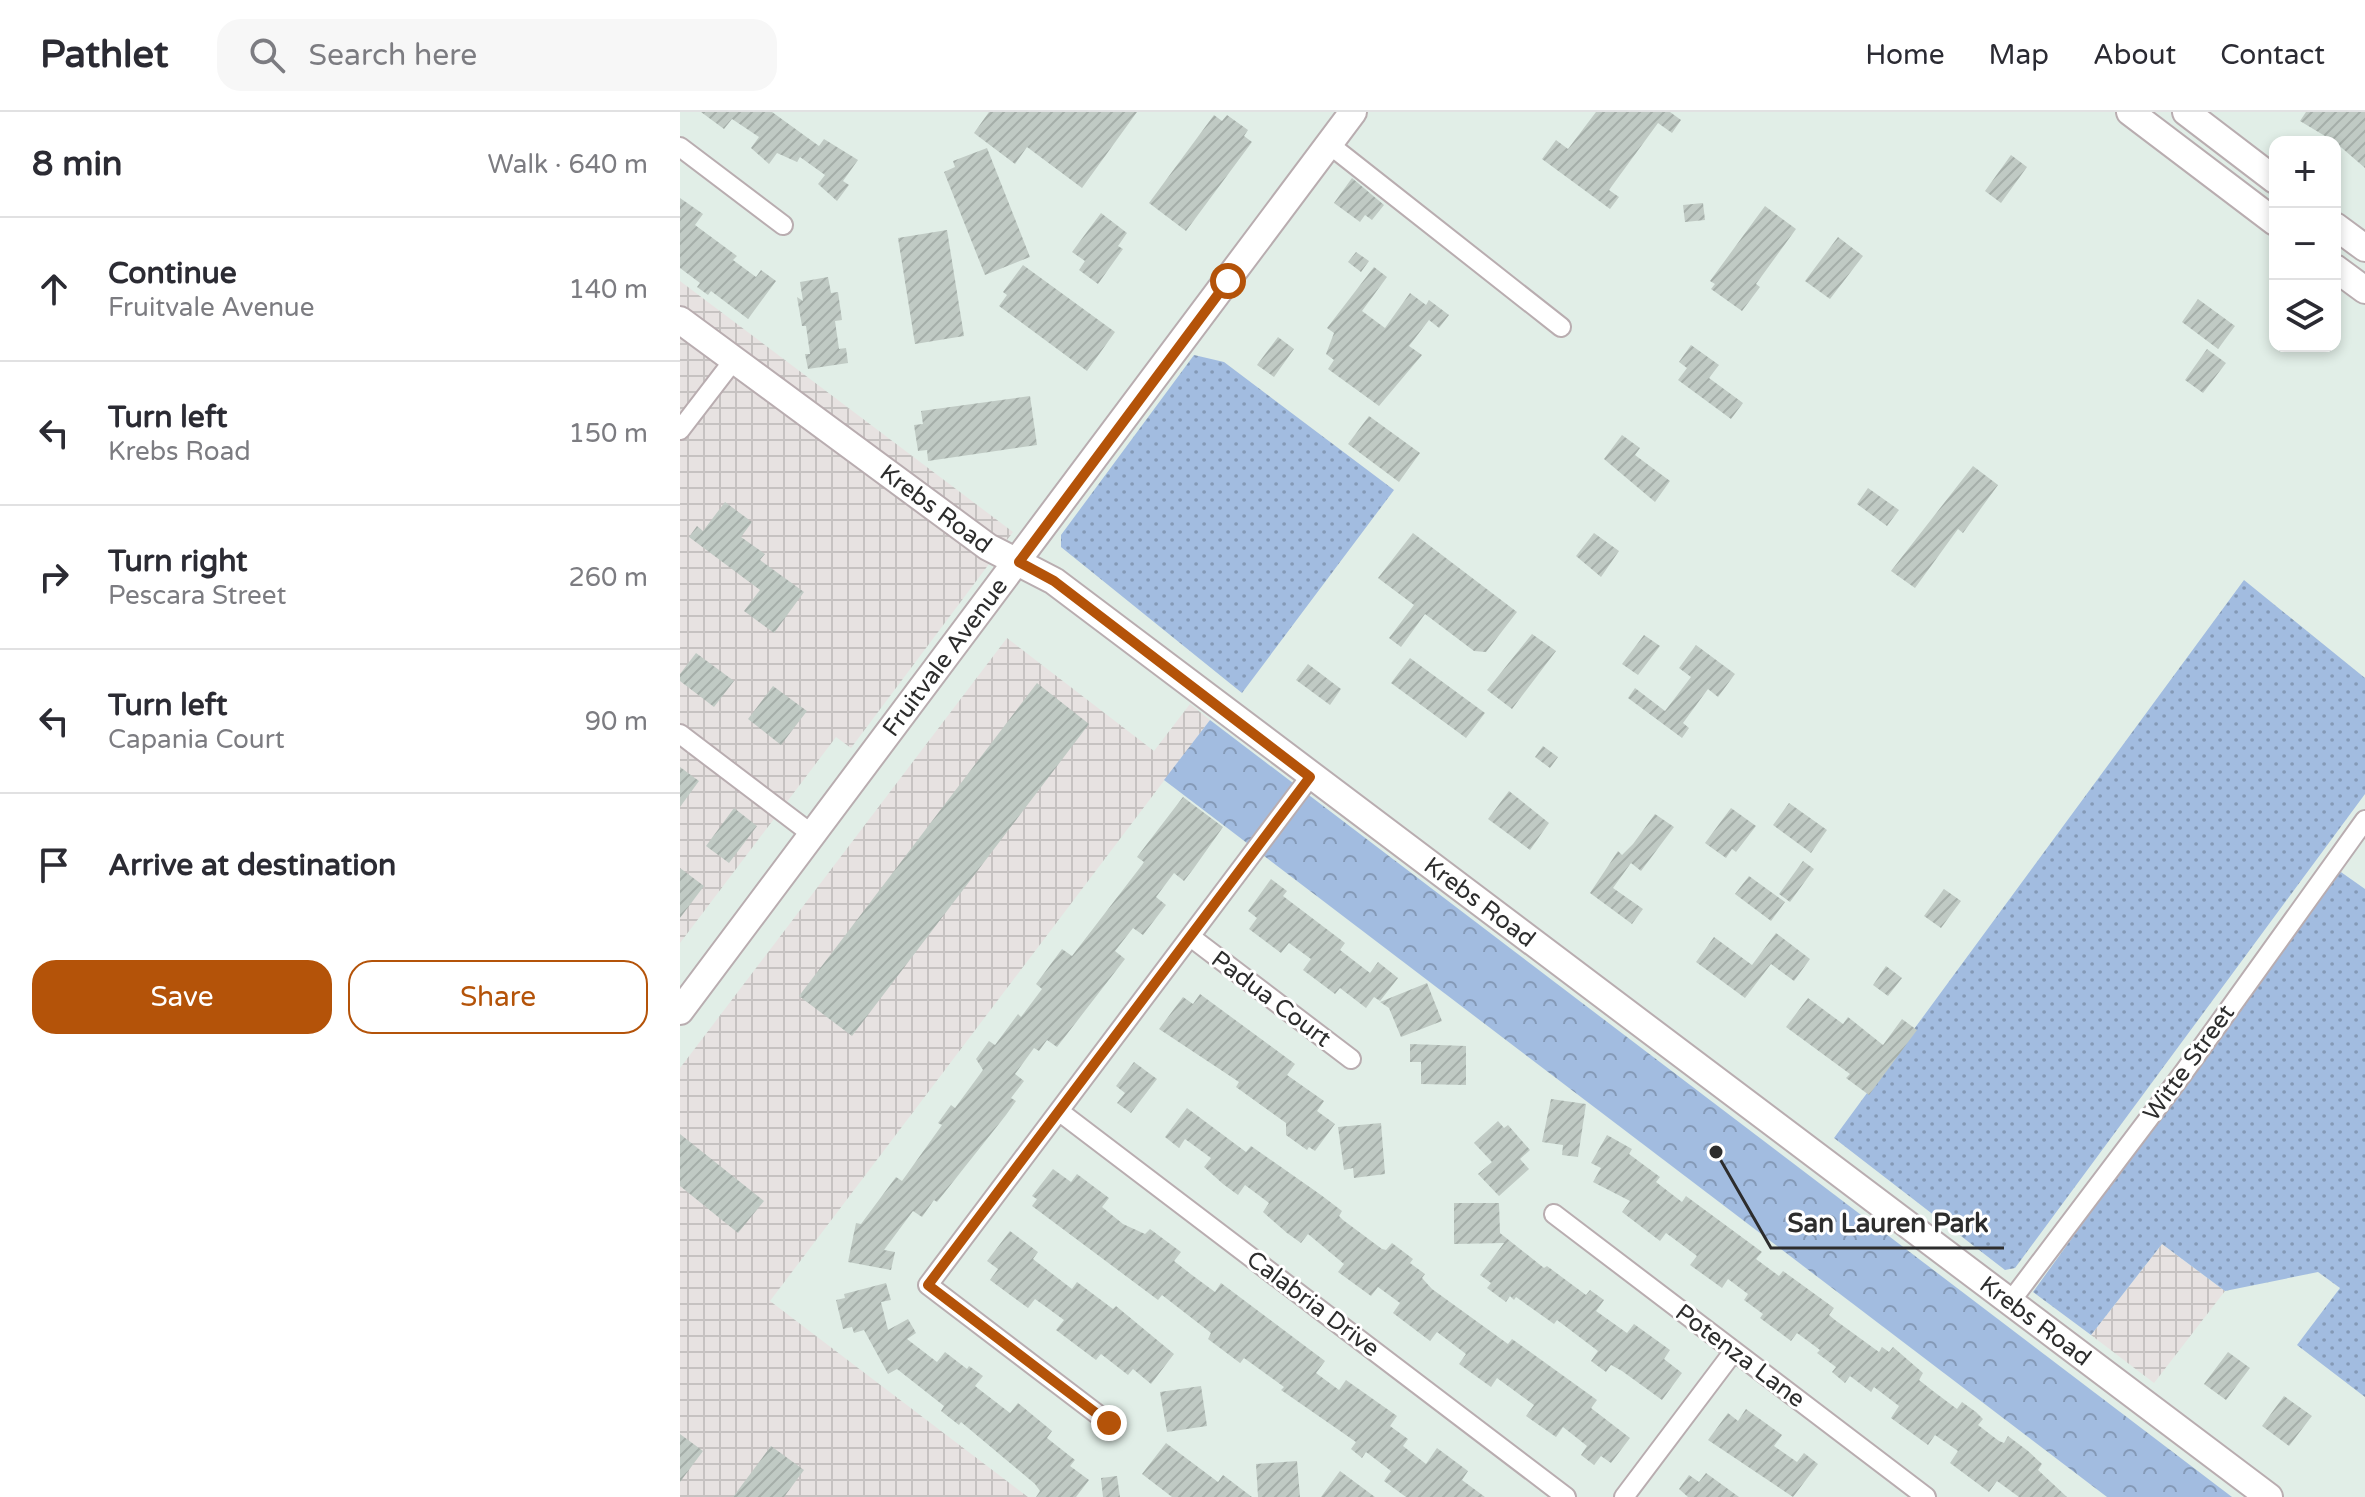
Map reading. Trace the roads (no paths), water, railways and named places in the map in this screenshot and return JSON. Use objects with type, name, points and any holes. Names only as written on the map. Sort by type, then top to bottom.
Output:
[{"type":"street","name":"Fruitvale Avenue","points":[[680,1011],[1353,112]]},
{"type":"street","points":[[2130,112],[2269,217]]},
{"type":"street","points":[[2186,112],[2269,175]]},
{"type":"street","points":[[1330,145],[1561,327]]},
{"type":"street","points":[[680,147],[783,225]]},
{"type":"street","points":[[2341,230],[2365,248]]},
{"type":"street","points":[[2341,272],[2365,290]]},
{"type":"street","name":"Krebs Road","points":[[680,320],[988,547],[1054,581],[2269,1497]]},
{"type":"street","points":[[680,430],[733,361]]},
{"type":"street","points":[[680,734],[813,835]]},
{"type":"street","points":[[1109,1423],[928,1285],[1192,938],[1310,777]]},
{"type":"street","name":"Witte Street","points":[[2010,1302],[2184,1072],[2365,820]]},
{"type":"street","name":"Padua Court","points":[[1192,938],[1351,1059]]},
{"type":"street","name":"Calabria Drive","points":[[1060,1112],[1566,1497]]},
{"type":"street","name":"Potenza Lane","points":[[1554,1214],[1926,1497]]},
{"type":"street","points":[[1624,1497],[1734,1351]]},
{"type":"place","name":"San Lauren Park","points":[[1716,1152]]}]
